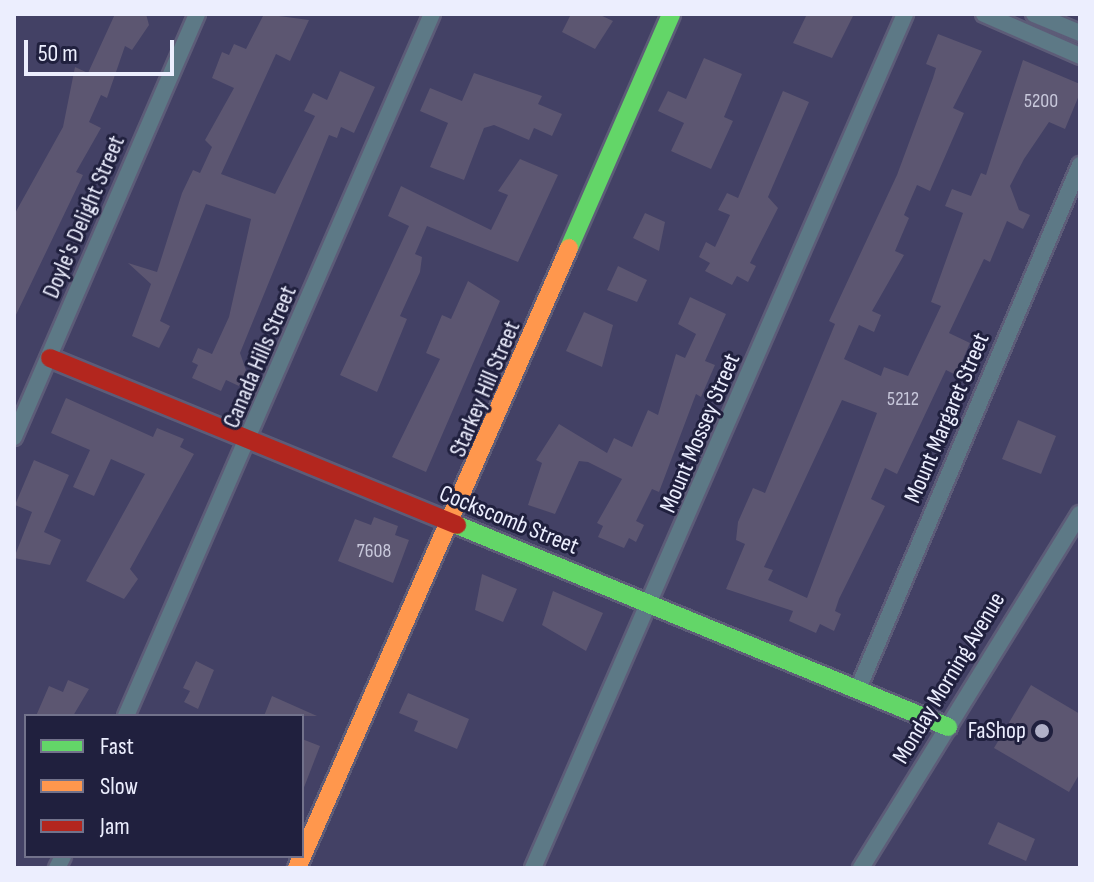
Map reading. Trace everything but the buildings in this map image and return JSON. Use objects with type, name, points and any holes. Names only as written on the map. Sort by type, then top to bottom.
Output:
[{"type":"street","name":"Doyle's Delight Street","points":[[14,437],[197,14]]},
{"type":"street","name":"Canada Hills Street","points":[[127,714],[249,443],[432,14]]},
{"type":"street","name":"Starkey Hill Street","points":[[304,853],[454,523],[671,14]]},
{"type":"street","name":"Mount Mossey Street","points":[[533,868],[653,605],[905,14]]},
{"type":"street","points":[[984,14],[1080,56]]},
{"type":"street","points":[[1034,14],[1080,33]]},
{"type":"street","name":"Mount Margaret Street","points":[[858,689],[1080,165]]},
{"type":"street","name":"Cockscomb Street","points":[[50,358],[249,443],[454,523],[948,727]]},
{"type":"street","name":"Monday Morning Avenue","points":[[861,868],[1080,514]]},
{"type":"traffic: fast","points":[[569,248],[671,14]]},
{"type":"traffic: fast","points":[[457,525],[948,727]]},
{"type":"traffic: slow","points":[[304,852],[569,248]]},
{"type":"traffic: slow","points":[[297,868],[301,858]]},
{"type":"traffic: jam","points":[[50,358],[457,525]]},
{"type":"place","name":"FaShop","points":[[1042,731]]}]
